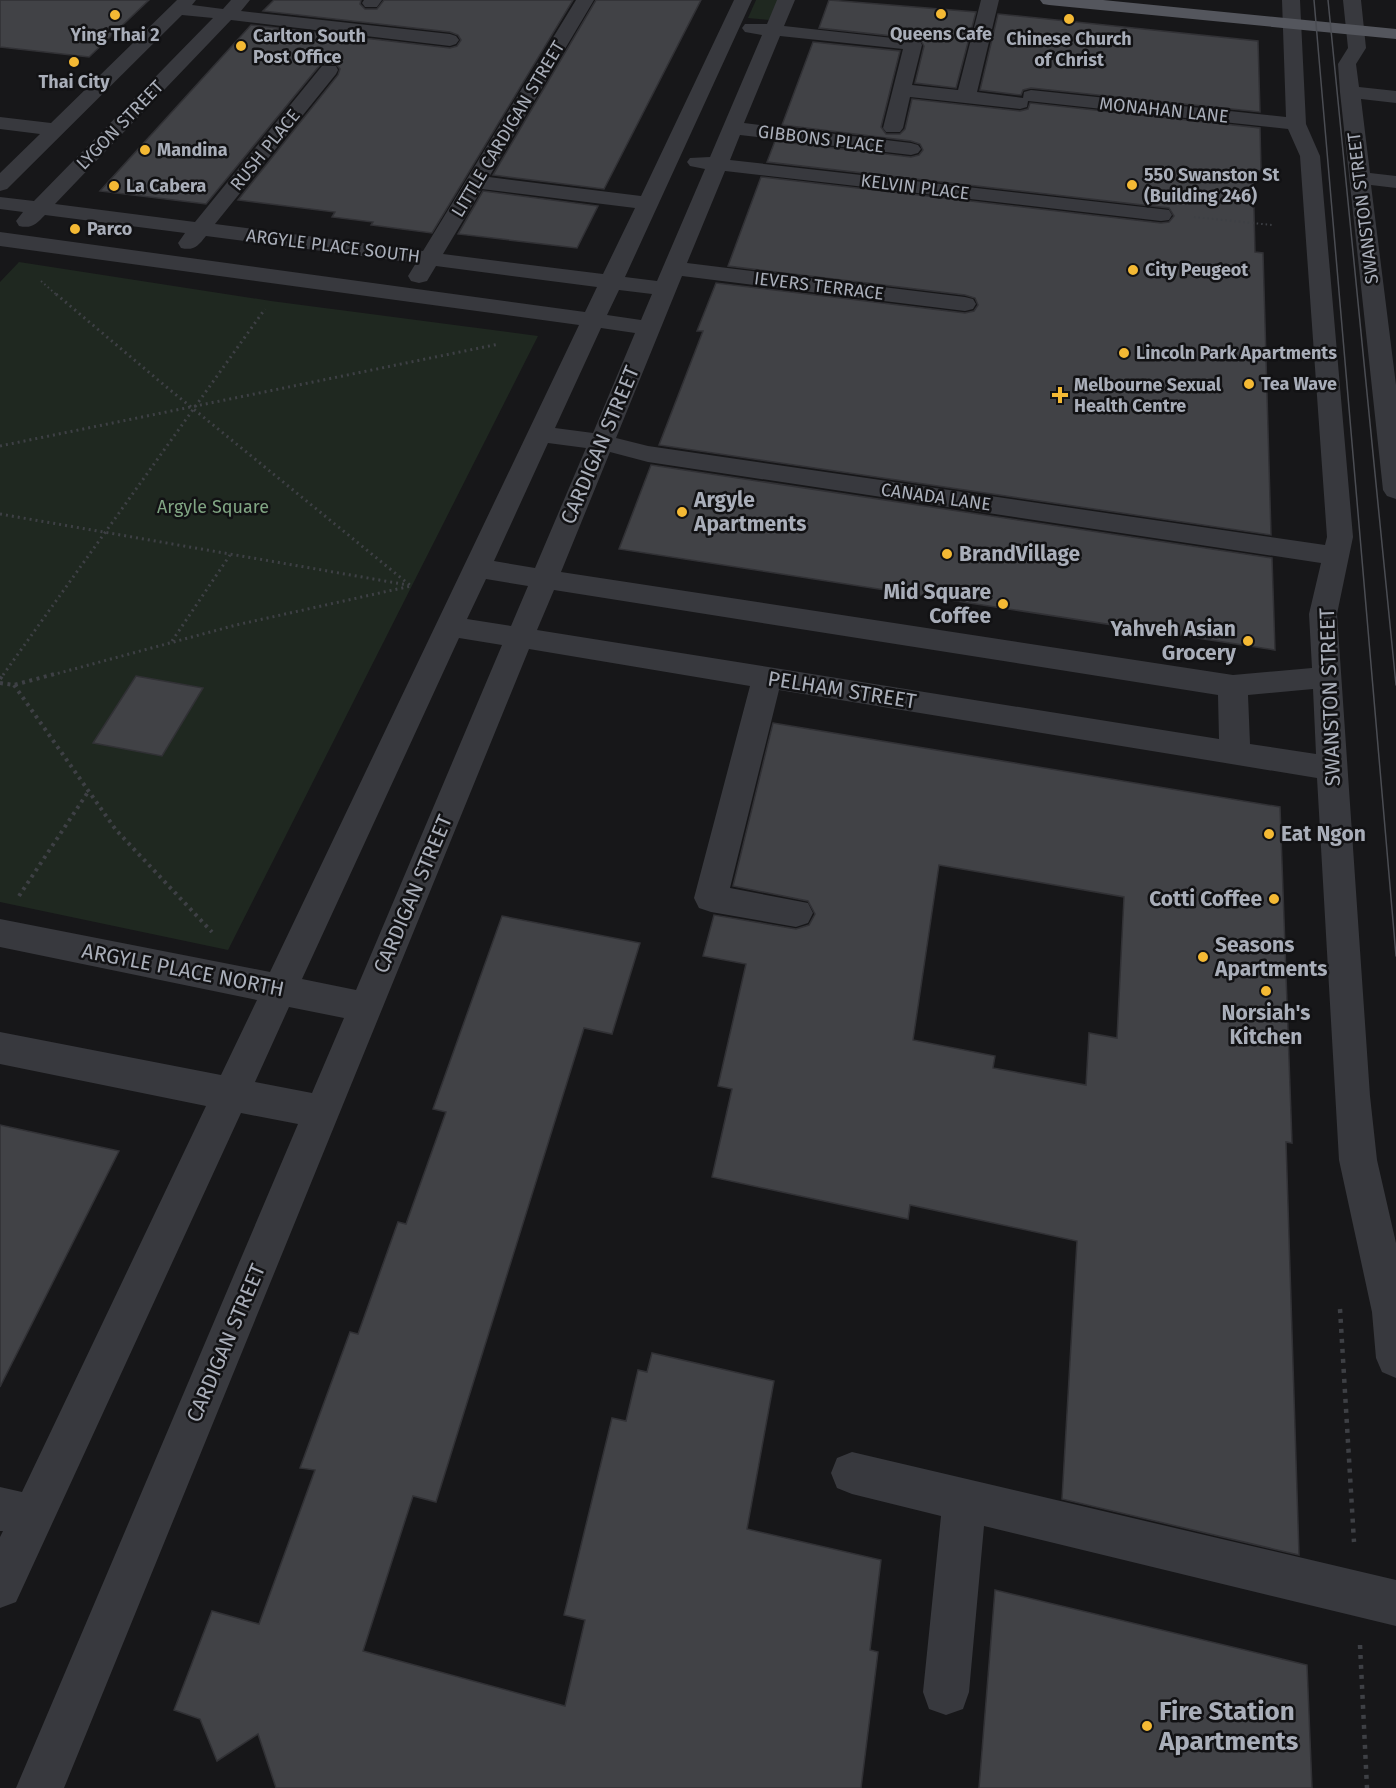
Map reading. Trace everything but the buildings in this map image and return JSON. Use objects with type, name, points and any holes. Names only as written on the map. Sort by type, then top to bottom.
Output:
[{"type":"main road","points":[[1049,0],[1396,18]]},
{"type":"main road","points":[[1213,0],[1291,11]]},
{"type":"main road","points":[[1354,15],[1396,34]]},
{"type":"street","name":"LYGON STREET","points":[[3,243],[241,0]]},
{"type":"street","name":"LITTLE CARDIGAN STREET","points":[[408,294],[585,0]]},
{"type":"street","name":"CARDIGAN STREET","points":[[40,1788],[786,0]]},
{"type":"street","points":[[966,97],[990,0]]},
{"type":"street","name":"LYGON STREET","points":[[0,185],[183,5]]},
{"type":"street","points":[[183,5],[227,15],[450,40]]},
{"type":"street","name":"SWANSTON STREET","points":[[1291,11],[1296,124],[1310,156],[1340,537],[1323,614],[1358,1160],[1392,1312],[1396,1358]]},
{"type":"street","points":[[0,1586],[16,1512],[230,1093],[737,13],[773,30],[913,45],[893,128]]},
{"type":"street","name":"SWANSTON STREET","points":[[1354,15],[1357,48],[1347,64],[1360,178],[1390,382],[1396,490]]},
{"type":"street","name":"RUSH PLACE","points":[[173,262],[329,70]]},
{"type":"street","name":"MONAHAN LANE","points":[[901,90],[1296,124]]},
{"type":"street","points":[[1350,92],[1396,97]]},
{"type":"street","points":[[0,123],[56,129]]},
{"type":"street","name":"GIBBONS PLACE","points":[[732,128],[911,149]]},
{"type":"street","name":"KELVIN PLACE","points":[[669,158],[1161,215]]},
{"type":"street","points":[[1360,178],[1396,182]]},
{"type":"street","points":[[476,182],[648,203]]},
{"type":"street","name":"ARGYLE PLACE SOUTH","points":[[0,203],[611,282],[669,279]]},
{"type":"street","name":"ARGYLE PLACE SOUTH","points":[[3,243],[173,262],[649,328]]},
{"type":"street","name":"IEVERS TERRACE","points":[[669,279],[965,304]]},
{"type":"street","name":"CANADA LANE","points":[[539,434],[601,442],[648,454],[1334,556]]},
{"type":"street","points":[[476,568],[1233,686],[1326,677]]},
{"type":"street","name":"PELHAM STREET","points":[[448,626],[1333,769]]},
{"type":"street","points":[[767,678],[711,898],[796,913]]},
{"type":"street","points":[[1233,686],[1235,753]]},
{"type":"street","name":"ARGYLE PLACE NORTH","points":[[7,919],[279,990],[366,1007]]},
{"type":"street","points":[[0,1048],[321,1112]]},
{"type":"street","points":[[852,1473],[1396,1603]]},
{"type":"street","points":[[946,1692],[965,1499]]},
{"type":"path","points":[[1161,215],[1165,213],[1272,225]]},
{"type":"path","points":[[37,277],[411,586]]},
{"type":"path","points":[[287,278],[0,681],[14,685],[236,625],[411,586]]},
{"type":"path","points":[[0,446],[504,343]]},
{"type":"path","points":[[0,514],[411,586]]},
{"type":"path","points":[[171,642],[230,555]]},
{"type":"path","points":[[14,685],[116,830],[212,933]]},
{"type":"path","points":[[7,919],[88,792]]},
{"type":"green space","points":[[756,0],[778,0],[769,20],[748,18]]},
{"type":"green space","name":"Argyle Square","points":[[19,262],[271,301],[538,336],[228,950],[0,902],[0,282]]},
{"type":"tram line","points":[[1314,0],[1396,956]]},
{"type":"tram line","points":[[1328,0],[1396,685]]},
{"type":"place","name":"Queens Cafe","points":[[941,14]]},
{"type":"place","name":"Ying Thai 2","points":[[115,15]]},
{"type":"place","name":"Chinese Church of Christ","points":[[1069,19]]},
{"type":"place","name":"Carlton South Post Office","points":[[241,46]]},
{"type":"place","name":"Thai City","points":[[74,62]]},
{"type":"place","name":"Mandina","points":[[145,150]]},
{"type":"place","name":"550 Swanston St (Building 246)","points":[[1132,185]]},
{"type":"place","name":"La Cabera","points":[[114,186]]},
{"type":"place","name":"Parco","points":[[75,229]]},
{"type":"place","name":"City Peugeot","points":[[1133,270]]},
{"type":"place","name":"Lincoln Park Apartments","points":[[1124,353]]},
{"type":"place","name":"Tea Wave","points":[[1249,384]]},
{"type":"place","name":"Melbourne Sexual Health Centre","points":[[1060,395]]},
{"type":"place","name":"Argyle Apartments","points":[[682,512]]},
{"type":"place","name":"BrandVillage","points":[[947,554]]},
{"type":"place","name":"Mid Square Coffee","points":[[1003,604]]},
{"type":"place","name":"Yahveh Asian Grocery","points":[[1248,641]]},
{"type":"place","name":"Eat Ngon","points":[[1269,834]]},
{"type":"place","name":"Cotti Coffee","points":[[1274,899]]},
{"type":"place","name":"Seasons Apartments","points":[[1203,957]]},
{"type":"place","name":"Norsiah's Kitchen","points":[[1266,991]]},
{"type":"place","name":"Fire Station Apartments","points":[[1147,1726]]}]
